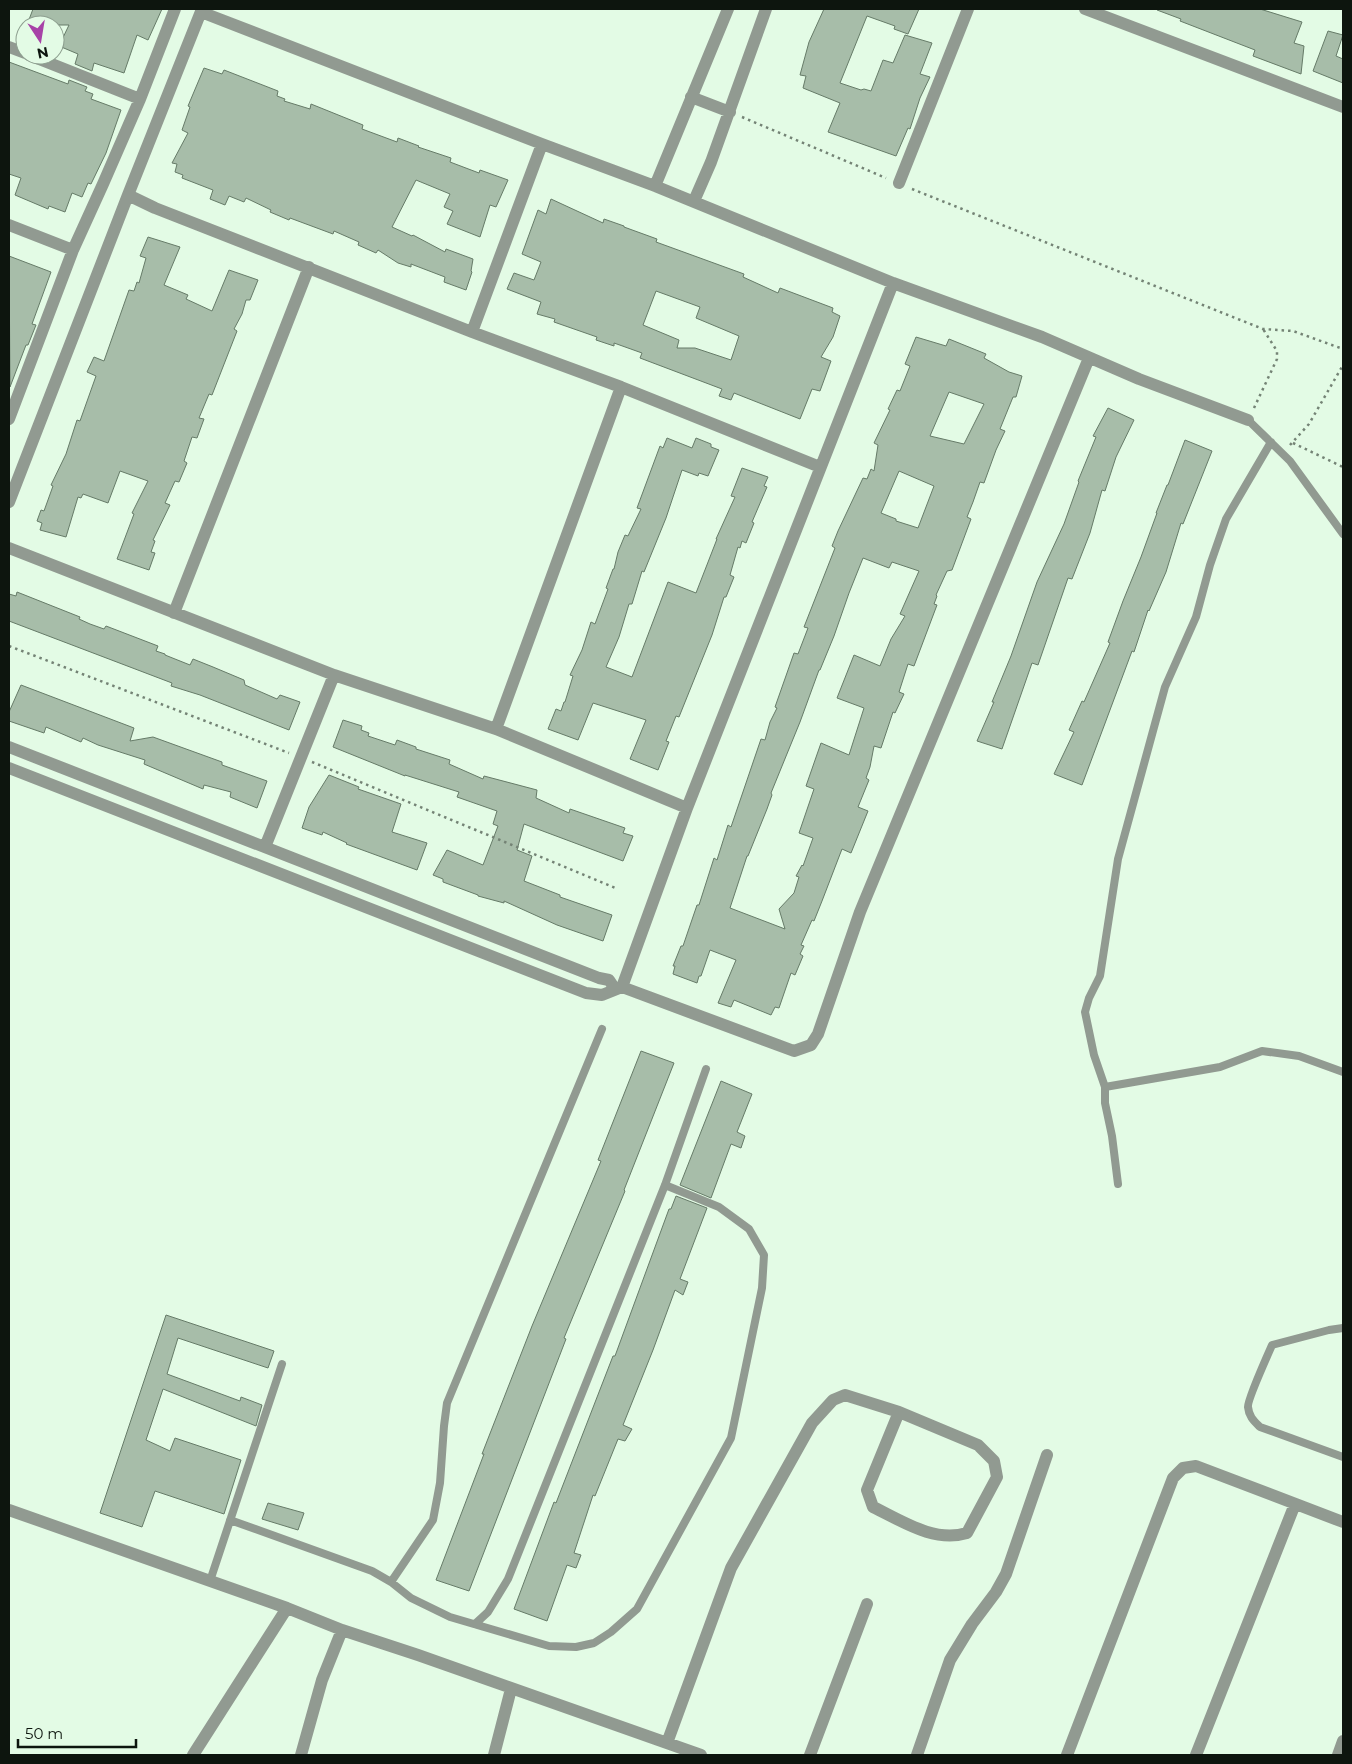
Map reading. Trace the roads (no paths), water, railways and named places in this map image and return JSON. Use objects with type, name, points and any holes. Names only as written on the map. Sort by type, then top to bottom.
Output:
[{"type":"street","points":[[9,419],[14,391],[73,250],[104,184],[140,99],[175,9]]},
{"type":"street","points":[[655,186],[728,9]]},
{"type":"street","points":[[694,202],[730,112],[766,9]]},
{"type":"street","points":[[899,183],[968,9]]},
{"type":"street","points":[[1085,9],[1343,107]]},
{"type":"street","points":[[9,502],[128,194],[202,10],[542,144],[655,186],[893,283],[1042,337],[1139,379],[1248,420]]},
{"type":"street","points":[[54,65],[140,99]]},
{"type":"street","points":[[691,97],[730,112]]},
{"type":"street","points":[[472,332],[542,144]]},
{"type":"street","points":[[128,194],[155,208],[472,332],[621,387],[820,467]]},
{"type":"street","points":[[9,225],[73,250]]},
{"type":"street","points":[[174,613],[309,267]]},
{"type":"street","points":[[9,768],[586,993],[602,995],[618,988],[893,283]]},
{"type":"street","points":[[9,747],[609,980],[618,988],[794,1051],[811,1045],[818,1034],[860,912],[1089,358]]},
{"type":"street","points":[[496,729],[621,387]]},
{"type":"street","points":[[9,548],[334,675],[496,729],[687,808]]},
{"type":"street","points":[[265,847],[334,675]]},
{"type":"street","points":[[667,1743],[731,1568],[812,1423],[833,1400],[845,1395],[899,1412],[978,1445],[994,1461],[997,1478],[967,1534],[954,1537],[928,1533],[872,1507],[868,1490],[899,1412]]},
{"type":"street","points":[[917,1755],[950,1660],[1006,1574],[1046,1455]]},
{"type":"street","points":[[1067,1755],[1173,1478],[1183,1468],[1196,1466],[1343,1522]]},
{"type":"street","points":[[1196,1755],[1295,1504]]},
{"type":"street","points":[[9,1510],[287,1608],[342,1630],[701,1755]]},
{"type":"street","points":[[810,1755],[867,1604]]},
{"type":"street","points":[[192,1755],[287,1608]]},
{"type":"street","points":[[301,1755],[322,1680],[342,1630]]},
{"type":"street","points":[[494,1755],[511,1689]]},
{"type":"street","points":[[1338,1755],[1343,1740]]},
{"type":"lane","points":[[1248,420],[1290,461],[1343,534]]},
{"type":"lane","points":[[1118,1184],[1112,1136],[1105,1103],[1105,1087],[1094,1055],[1086,1012],[1089,998],[1100,976],[1118,859],[1165,687],[1196,617],[1210,565],[1226,519],[1271,442]]},
{"type":"lane","points":[[391,1582],[433,1520],[440,1483],[447,1403],[602,1030]]},
{"type":"lane","points":[[1105,1087],[1220,1067],[1262,1051],[1299,1056],[1343,1072]]},
{"type":"lane","points":[[475,1624],[488,1612],[508,1579],[665,1185],[706,1069]]},
{"type":"lane","points":[[230,1520],[372,1571],[391,1582],[411,1598],[450,1617],[549,1646],[576,1647],[594,1643],[611,1632],[637,1609],[731,1438],[762,1288],[764,1255],[749,1229],[719,1207],[665,1185]]},
{"type":"lane","points":[[1343,1328],[1272,1345],[1247,1405],[1251,1418],[1260,1427],[1343,1457]]},
{"type":"lane","points":[[210,1581],[282,1364]]}]
